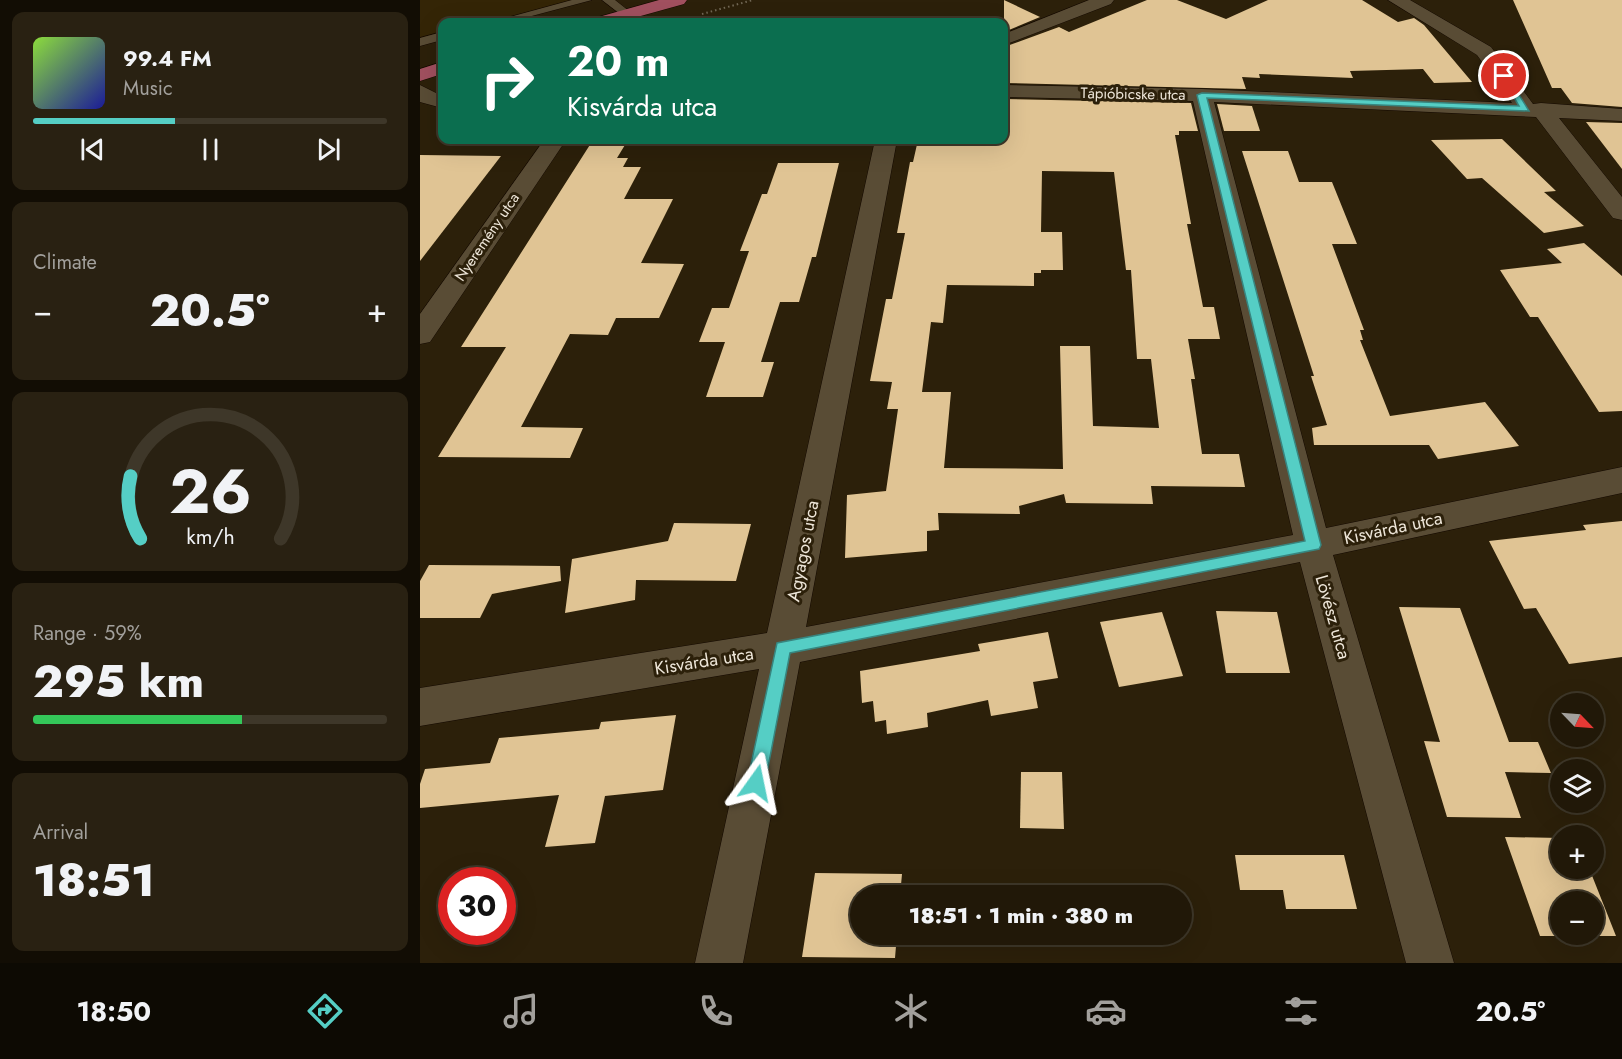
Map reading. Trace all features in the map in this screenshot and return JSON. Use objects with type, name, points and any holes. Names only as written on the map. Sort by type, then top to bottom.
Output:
[{"type":"main road","points":[[616,18],[678,0]]},
{"type":"main road","points":[[420,75],[438,69]]},
{"type":"street","points":[[1008,38],[1105,0]]},
{"type":"street","points":[[1397,0],[1484,51],[1622,213]]},
{"type":"street","points":[[420,91],[424,97],[438,101]]},
{"type":"street","name":"Tápióbicske utca","points":[[1008,91],[1202,95],[1622,115]]},
{"type":"street","name":"Lövész utca","points":[[1202,95],[1313,545],[1430,963]]},
{"type":"street","name":"Nyeremény utca","points":[[420,335],[552,144]]},
{"type":"street","name":"Agyagos utca","points":[[719,963],[885,144]]},
{"type":"street","name":"Kisvárda utca","points":[[420,708],[783,648],[1313,545],[1622,480]]},
{"type":"lane","points":[[513,18],[586,0]]},
{"type":"lane","points":[[608,0],[628,15]]},
{"type":"lane","points":[[420,42],[438,37]]},
{"type":"shaded area","points":[[420,0],[579,0],[509,18],[438,18],[438,37],[420,42]]},
{"type":"building","points":[[1004,0],[1040,17],[1008,30],[1008,18],[1004,18]]},
{"type":"building","points":[[1147,0],[1177,0],[1226,19],[1268,0],[1362,0],[1398,22],[1414,18],[1424,25],[1472,82],[1434,83],[1423,69],[1350,71],[1353,78],[1259,74],[1260,78],[1242,77],[1246,89],[1008,83],[1008,46],[1059,27],[1069,32]]},
{"type":"building","points":[[1513,0],[1622,0],[1622,107],[1572,103],[1561,88],[1552,88]]},
{"type":"building","points":[[1008,99],[1191,103],[1198,131],[1179,131],[1179,135],[1175,135],[1191,224],[1187,224],[1203,307],[1214,307],[1220,339],[1188,339],[1195,379],[1191,379],[1202,454],[1239,454],[1245,487],[1151,486],[1153,504],[1066,503],[1064,494],[1019,506],[1020,514],[938,513],[939,530],[927,531],[927,551],[845,558],[847,495],[886,491],[898,409],[887,409],[892,382],[870,381],[886,299],[892,299],[905,233],[897,233],[910,162],[913,162],[917,144],[1008,144]],"holes":[[[1042,171],[1114,172],[1126,270],[1131,270],[1137,359],[1151,359],[1159,428],[1093,426],[1090,346],[1060,346],[1063,469],[944,468],[951,392],[922,392],[931,322],[943,323],[947,285],[1034,286],[1034,273],[1041,273],[1041,270],[1063,270],[1062,232],[1041,232]]]},
{"type":"building","points":[[1217,104],[1252,106],[1260,131],[1224,131]]},
{"type":"building","points":[[1586,122],[1622,123],[1622,169]]},
{"type":"building","points":[[1502,139],[1556,191],[1544,192],[1584,226],[1544,233],[1482,178],[1467,179],[1431,140]]},
{"type":"building","points":[[590,144],[626,144],[617,158],[628,158],[623,167],[641,167],[624,199],[673,199],[641,263],[684,264],[659,318],[616,318],[608,335],[570,334],[521,427],[583,428],[570,458],[438,457],[506,347],[461,347]]},
{"type":"building","points":[[1242,151],[1288,151],[1299,182],[1332,182],[1357,244],[1332,244],[1364,330],[1360,330],[1363,340],[1360,340],[1390,416],[1485,402],[1519,446],[1438,459],[1429,445],[1314,445],[1312,428],[1327,425],[1311,376],[1314,376]]},
{"type":"building","points":[[420,155],[501,156],[420,261]]},
{"type":"building","points":[[778,163],[839,163],[816,257],[812,257],[799,302],[780,302],[761,362],[774,362],[763,397],[706,397],[725,342],[699,342],[712,308],[729,308],[749,251],[740,251],[762,194],[767,194]]},
{"type":"building","points":[[1584,243],[1622,276],[1622,411],[1599,412],[1538,317],[1530,317],[1500,270],[1562,263],[1547,249]]},
{"type":"building","points":[[1622,521],[1622,657],[1569,664],[1536,608],[1524,609],[1489,541],[1586,530],[1583,525]]},
{"type":"building","points":[[674,523],[751,524],[736,581],[636,580],[635,600],[565,613],[572,559],[668,541]]},
{"type":"building","points":[[429,565],[560,566],[561,581],[492,594],[480,618],[420,618],[420,581]]},
{"type":"building","points":[[1399,607],[1460,608],[1509,742],[1538,742],[1550,773],[1505,772],[1521,818],[1447,817],[1424,741],[1440,742]]},
{"type":"building","points":[[1216,611],[1277,612],[1290,673],[1226,673]]},
{"type":"building","points":[[1162,612],[1183,676],[1119,687],[1100,622]]},
{"type":"building","points":[[1048,632],[1058,678],[1033,682],[1038,708],[991,716],[988,700],[927,713],[928,727],[887,734],[886,720],[875,722],[873,701],[862,703],[860,671],[980,651],[978,644]]},
{"type":"building","points":[[676,715],[663,790],[605,796],[595,843],[545,847],[559,795],[420,808],[420,784],[425,769],[490,763],[499,738],[599,729],[601,722]]},
{"type":"building","points":[[1021,772],[1062,772],[1064,829],[1020,828]]},
{"type":"building","points":[[1505,837],[1550,838],[1550,879],[1593,879],[1598,891],[1550,891],[1550,936],[1540,936]]},
{"type":"building","points":[[1235,855],[1344,855],[1357,909],[1286,909],[1283,890],[1240,890]]},
{"type":"building","points":[[815,873],[902,874],[901,885],[850,885],[850,945],[896,945],[895,958],[802,957]]},
{"type":"building","points":[[1604,906],[1616,936],[1604,936]]},
{"type":"route","points":[[756,783],[783,648],[1313,545],[1202,95],[1526,109],[1504,76]]}]
